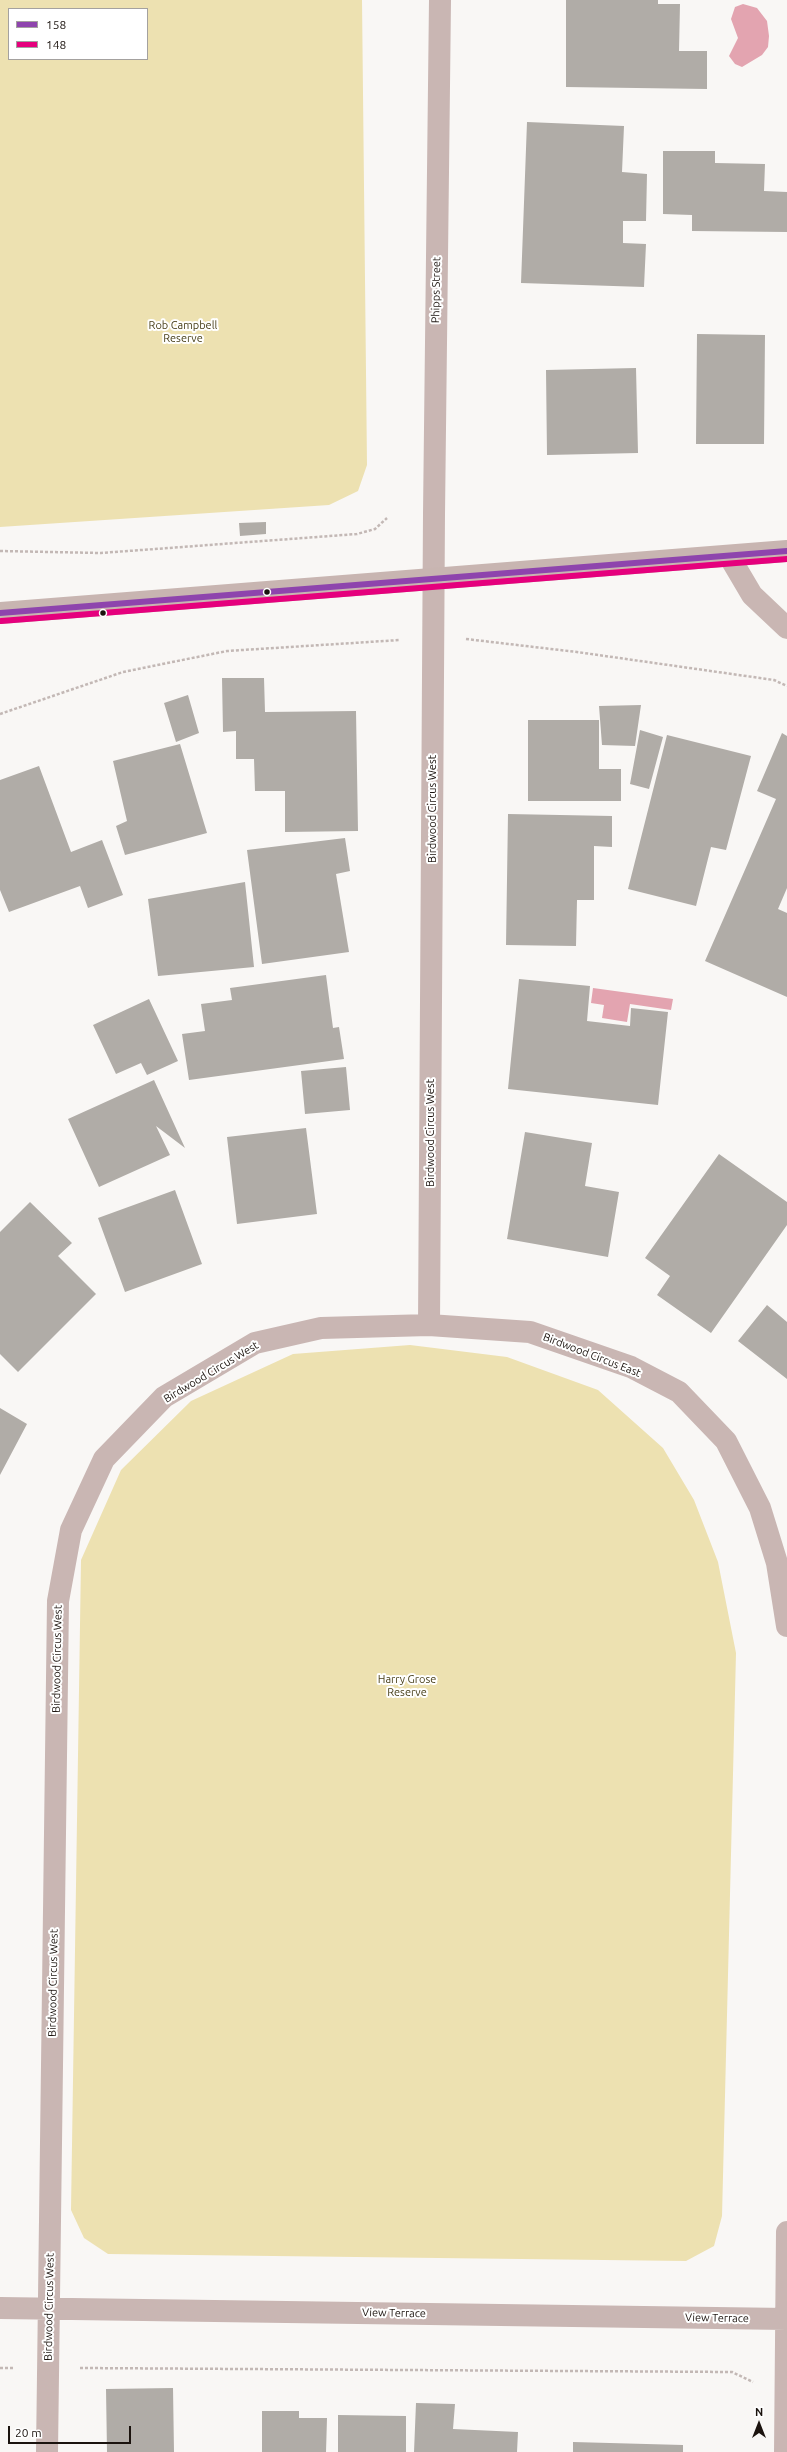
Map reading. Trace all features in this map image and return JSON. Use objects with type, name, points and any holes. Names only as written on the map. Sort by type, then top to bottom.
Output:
[{"type":"main road","points":[[0,613],[787,551]]},
{"type":"street","name":"Phipps Street","points":[[434,580],[440,0]]},
{"type":"street","points":[[729,556],[752,595],[787,628]]},
{"type":"street","name":"Birdwood Circus West","points":[[47,2452],[58,1601],[70,1530],[104,1459],[164,1397],[255,1343],[321,1328],[428,1325],[434,580]]},
{"type":"street","name":"Birdwood Circus East","points":[[428,1325],[530,1332],[631,1367],[679,1392],[726,1441],[760,1508],[777,1563],[787,1626]]},
{"type":"street","points":[[785,2452],[787,2232]]},
{"type":"street","name":"View Terrace","points":[[0,2308],[786,2319]]},
{"type":"path","points":[[0,551],[101,552],[357,534],[375,529],[387,518]]},
{"type":"path","points":[[433,639],[470,639],[577,652],[774,680],[787,686]]},
{"type":"path","points":[[0,714],[123,672],[227,651],[404,640]]},
{"type":"path","points":[[0,2368],[732,2372],[753,2382],[785,2380]]},
{"type":"green space","name":"Rob Campbell Reserve","points":[[0,0],[362,0],[367,465],[358,491],[329,505],[0,527]]},
{"type":"green space","name":"Harry Grose Reserve","points":[[410,1345],[507,1357],[598,1390],[663,1448],[694,1500],[718,1562],[736,1653],[722,2216],[714,2246],[686,2261],[108,2254],[84,2238],[71,2210],[81,1560],[121,1470],[191,1401],[293,1354]]},
{"type":"shaded area","points":[[743,4],[757,8],[767,21],[769,36],[768,47],[762,55],[742,67],[735,64],[729,56],[738,38],[731,19],[735,7]]},
{"type":"shaded area","points":[[593,988],[673,999],[671,1010],[630,1004],[627,1022],[602,1018],[604,1005],[591,1003]]},
{"type":"building","points":[[566,0],[658,0],[658,4],[680,4],[679,51],[707,51],[707,89],[566,87]]},
{"type":"building","points":[[527,122],[624,126],[622,172],[647,174],[646,221],[623,221],[623,243],[646,244],[644,287],[521,283]]},
{"type":"building","points":[[663,151],[715,151],[715,163],[765,164],[764,191],[787,192],[787,232],[692,231],[692,215],[663,214]]},
{"type":"building","points":[[697,334],[765,335],[764,444],[696,444]]},
{"type":"building","points":[[636,368],[638,453],[547,455],[546,370]]},
{"type":"building","points":[[266,522],[266,534],[240,536],[239,523]]},
{"type":"building","points":[[222,678],[264,678],[265,712],[356,711],[358,831],[285,832],[285,791],[255,791],[254,759],[236,759],[236,731],[223,732]]},
{"type":"building","points":[[188,695],[199,733],[176,742],[164,703]]},
{"type":"building","points":[[641,705],[635,746],[602,745],[599,706]]},
{"type":"building","points":[[528,720],[599,720],[599,769],[621,769],[621,801],[528,801]]},
{"type":"building","points":[[640,730],[663,737],[649,789],[630,784]]},
{"type":"building","points":[[782,733],[787,736],[787,888],[778,909],[787,913],[787,997],[705,961],[776,799],[757,791]]},
{"type":"building","points":[[667,735],[751,756],[726,850],[711,847],[696,906],[628,889]]},
{"type":"building","points":[[180,744],[207,833],[125,855],[116,826],[127,821],[113,761]]},
{"type":"building","points":[[39,766],[71,852],[102,840],[123,895],[88,908],[80,886],[9,912],[0,890],[0,780]]},
{"type":"building","points":[[508,814],[612,816],[612,847],[594,846],[594,900],[577,900],[576,946],[506,945]]},
{"type":"building","points":[[345,838],[350,871],[336,874],[349,952],[262,964],[247,850]]},
{"type":"building","points":[[245,882],[254,967],[158,976],[148,899]]},
{"type":"building","points":[[326,975],[333,1028],[339,1027],[344,1059],[189,1080],[182,1034],[205,1031],[201,1004],[232,1000],[230,988]]},
{"type":"building","points":[[519,979],[590,986],[587,1021],[630,1026],[631,1008],[668,1012],[658,1105],[508,1089]]},
{"type":"building","points":[[149,999],[178,1061],[147,1075],[141,1063],[116,1074],[93,1025]]},
{"type":"building","points":[[346,1067],[350,1110],[305,1114],[301,1071]]},
{"type":"building","points":[[154,1080],[185,1148],[156,1126],[170,1155],[99,1187],[68,1119]]},
{"type":"building","points":[[306,1128],[317,1214],[237,1224],[227,1137]]},
{"type":"building","points":[[525,1132],[592,1143],[585,1186],[619,1192],[608,1257],[507,1239]]},
{"type":"building","points":[[719,1154],[787,1202],[787,1225],[711,1333],[657,1295],[670,1276],[645,1258]]},
{"type":"building","points":[[175,1190],[202,1264],[125,1292],[98,1218]]},
{"type":"building","points":[[30,1202],[72,1243],[58,1256],[96,1294],[18,1372],[0,1354],[0,1232]]},
{"type":"building","points":[[767,1305],[787,1322],[787,1379],[738,1341]]},
{"type":"building","points":[[0,1408],[27,1424],[0,1475]]},
{"type":"building","points":[[173,2388],[174,2452],[107,2452],[106,2389]]},
{"type":"building","points":[[416,2403],[455,2404],[453,2429],[518,2432],[517,2452],[414,2452]]},
{"type":"building","points":[[262,2411],[299,2411],[299,2418],[327,2418],[326,2452],[262,2452]]},
{"type":"building","points":[[338,2415],[406,2416],[406,2452],[338,2452]]},
{"type":"building","points":[[573,2442],[683,2445],[683,2452],[573,2452]]},
{"type":"transit line","name":"158","points":[[0,613],[787,551]]},
{"type":"transit line","name":"148","points":[[1,621],[787,559]]}]
